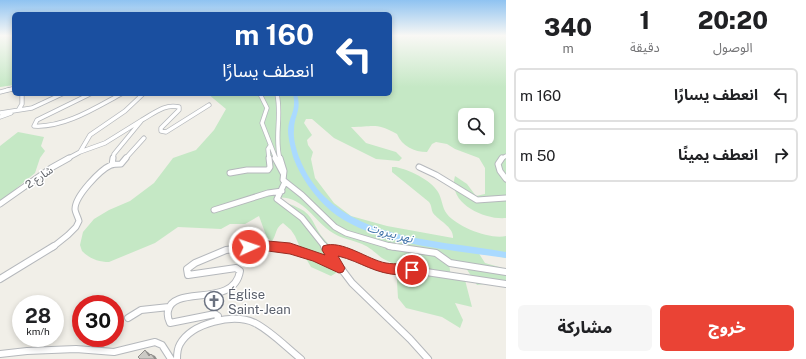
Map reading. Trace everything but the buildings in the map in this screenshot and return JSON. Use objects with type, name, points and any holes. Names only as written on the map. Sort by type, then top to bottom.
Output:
[{"type":"street","points":[[0,92],[12,89]]},
{"type":"street","points":[[0,117],[17,110],[22,104],[22,96]]},
{"type":"street","points":[[0,113],[32,108],[58,96]]},
{"type":"street","points":[[86,96],[38,120],[34,126],[42,126],[82,114],[117,96]]},
{"type":"street","points":[[80,152],[90,135],[125,111],[141,96]]},
{"type":"street","points":[[261,96],[267,108],[262,122],[270,146],[284,174]]},
{"type":"street","points":[[277,96],[279,103],[277,148],[285,182],[277,200],[300,216],[327,250],[339,268],[380,312],[407,335],[428,359]]},
{"type":"street","name":"شارع 2","points":[[0,204],[51,168],[80,152],[101,145],[168,106],[177,106],[179,108],[161,128],[161,131],[166,132],[209,105]]},
{"type":"street","points":[[112,165],[114,154],[142,120]]},
{"type":"street","points":[[0,279],[43,254],[75,228],[78,224],[78,216],[75,208],[78,199],[96,176],[112,165],[121,164],[144,138]]},
{"type":"street","points":[[230,172],[236,173],[247,170],[268,170],[270,167],[268,149],[270,146]]},
{"type":"street","points":[[506,156],[501,159],[498,164],[500,171],[506,179]]},
{"type":"street","points":[[419,167],[477,200],[506,198]]},
{"type":"street","points":[[285,182],[302,195],[335,227],[346,233],[396,248],[436,253],[450,263],[506,272]]},
{"type":"street","points":[[214,210],[236,204],[274,190],[282,191]]},
{"type":"street","points":[[217,321],[218,316],[214,314],[180,322],[170,323],[168,320],[167,315],[169,307],[172,303],[179,299],[218,293],[235,285],[240,275],[240,271],[236,268],[188,275],[187,269],[189,266],[227,250],[262,246],[290,248],[315,256],[339,268]]},
{"type":"street","points":[[327,250],[351,254],[378,267],[387,269],[412,270],[506,284]]},
{"type":"street","points":[[128,318],[134,312],[169,307]]},
{"type":"street","points":[[176,359],[179,345],[184,338],[201,326],[217,321],[235,320],[254,323],[301,359]]},
{"type":"street","points":[[0,354],[27,351],[76,349],[114,352],[156,342],[162,345],[170,359]]},
{"type":"green space","points":[[0,53],[12,53],[12,85],[0,87]]},
{"type":"green space","points":[[392,53],[506,53],[506,218],[497,218],[478,213],[462,202],[456,194],[454,186],[455,176],[467,184],[476,196],[485,194],[485,168],[479,158],[455,149],[447,144],[436,142],[432,144],[427,152],[418,151],[409,148],[402,142],[397,134],[384,128],[374,126],[351,127],[366,143],[396,152],[402,158],[399,161],[376,159],[334,138],[312,119],[306,119],[304,123],[312,135],[307,140],[308,145],[313,152],[311,159],[315,178],[334,203],[351,216],[387,226],[453,238],[453,234],[449,227],[433,213],[429,202],[392,172],[392,167],[407,170],[425,179],[434,187],[438,192],[447,214],[458,223],[466,228],[483,234],[500,237],[506,236],[506,258],[478,252],[485,263],[506,269],[506,281],[477,285],[464,265],[449,263],[451,278],[465,280],[472,307],[455,303],[463,320],[460,328],[442,317],[406,308],[398,298],[396,265],[364,245],[340,237],[333,233],[300,204],[285,198],[275,198],[304,211],[313,221],[321,236],[339,255],[336,273],[331,276],[311,267],[295,236],[283,223],[277,229],[272,241],[267,238],[259,216],[245,224],[230,224],[221,229],[178,227],[155,243],[109,262],[95,260],[82,251],[80,245],[83,232],[94,219],[109,210],[130,201],[154,183],[173,158],[196,150],[214,130],[226,109],[210,96],[392,96]]},
{"type":"green space","points":[[18,132],[44,137],[41,146],[45,151],[40,158],[35,173],[12,192],[12,194],[0,206],[0,146]]},
{"type":"waterway","name":"نهر بيروت","points":[[295,96],[297,104],[291,129],[296,156],[306,178],[319,196],[335,210],[353,221],[393,236],[437,245],[506,255]]},
{"type":"place","name":"Église Saint-Jean","points":[[214,301]]},
{"type":"route","points":[[249,247],[268,246],[290,248],[315,256],[339,268],[327,250],[335,250],[351,254],[378,267],[398,270],[412,270]]}]
